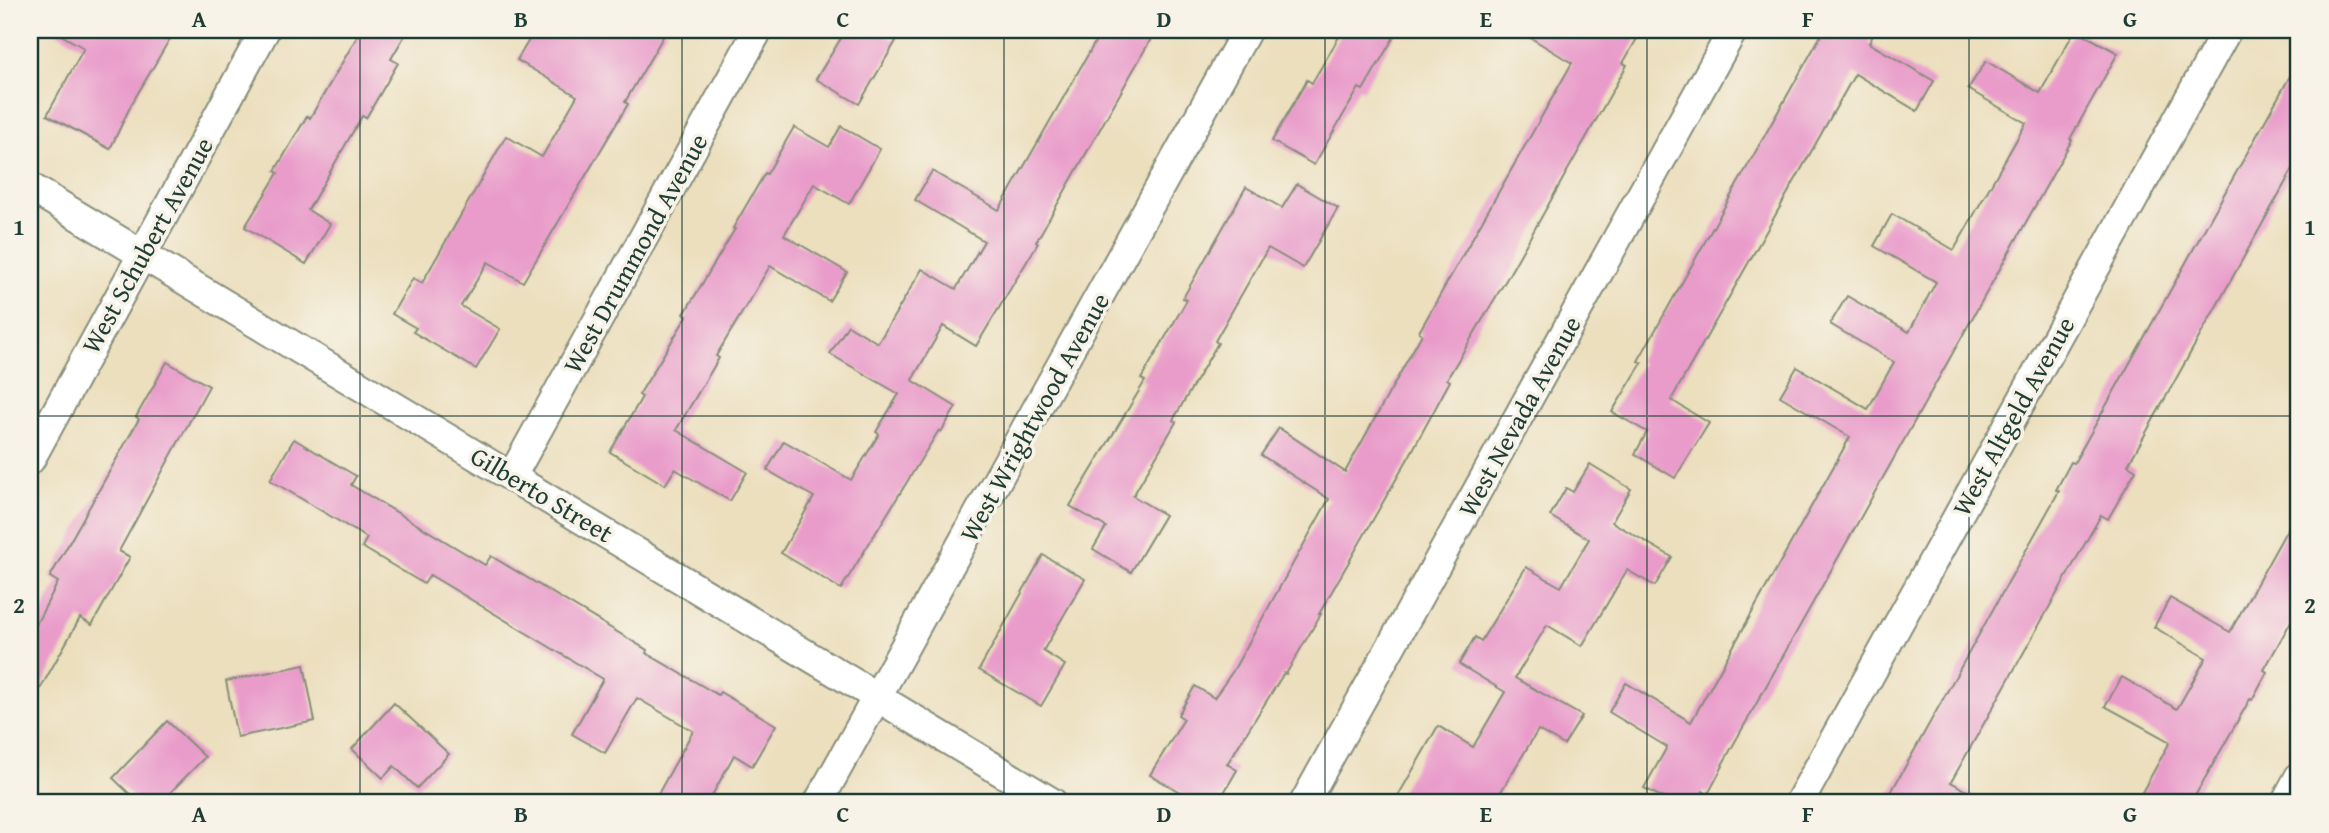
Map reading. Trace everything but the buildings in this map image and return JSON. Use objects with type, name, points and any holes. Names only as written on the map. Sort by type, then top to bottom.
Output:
[{"type":"street","name":"West Schubert Avenue","points":[[30,460],[265,30]]},
{"type":"street","name":"West Drummond Avenue","points":[[512,476],[758,30]]},
{"type":"street","name":"West Wrightwood Avenue","points":[[818,803],[1247,30]]},
{"type":"street","name":"West Nevada Avenue","points":[[1304,803],[1733,30]]},
{"type":"street","name":"West Altgeld Avenue","points":[[1799,803],[2227,30]]},
{"type":"street","name":"Gilberto Street","points":[[30,187],[1054,803]]},
{"type":"street","points":[[2285,803],[2299,777]]}]
